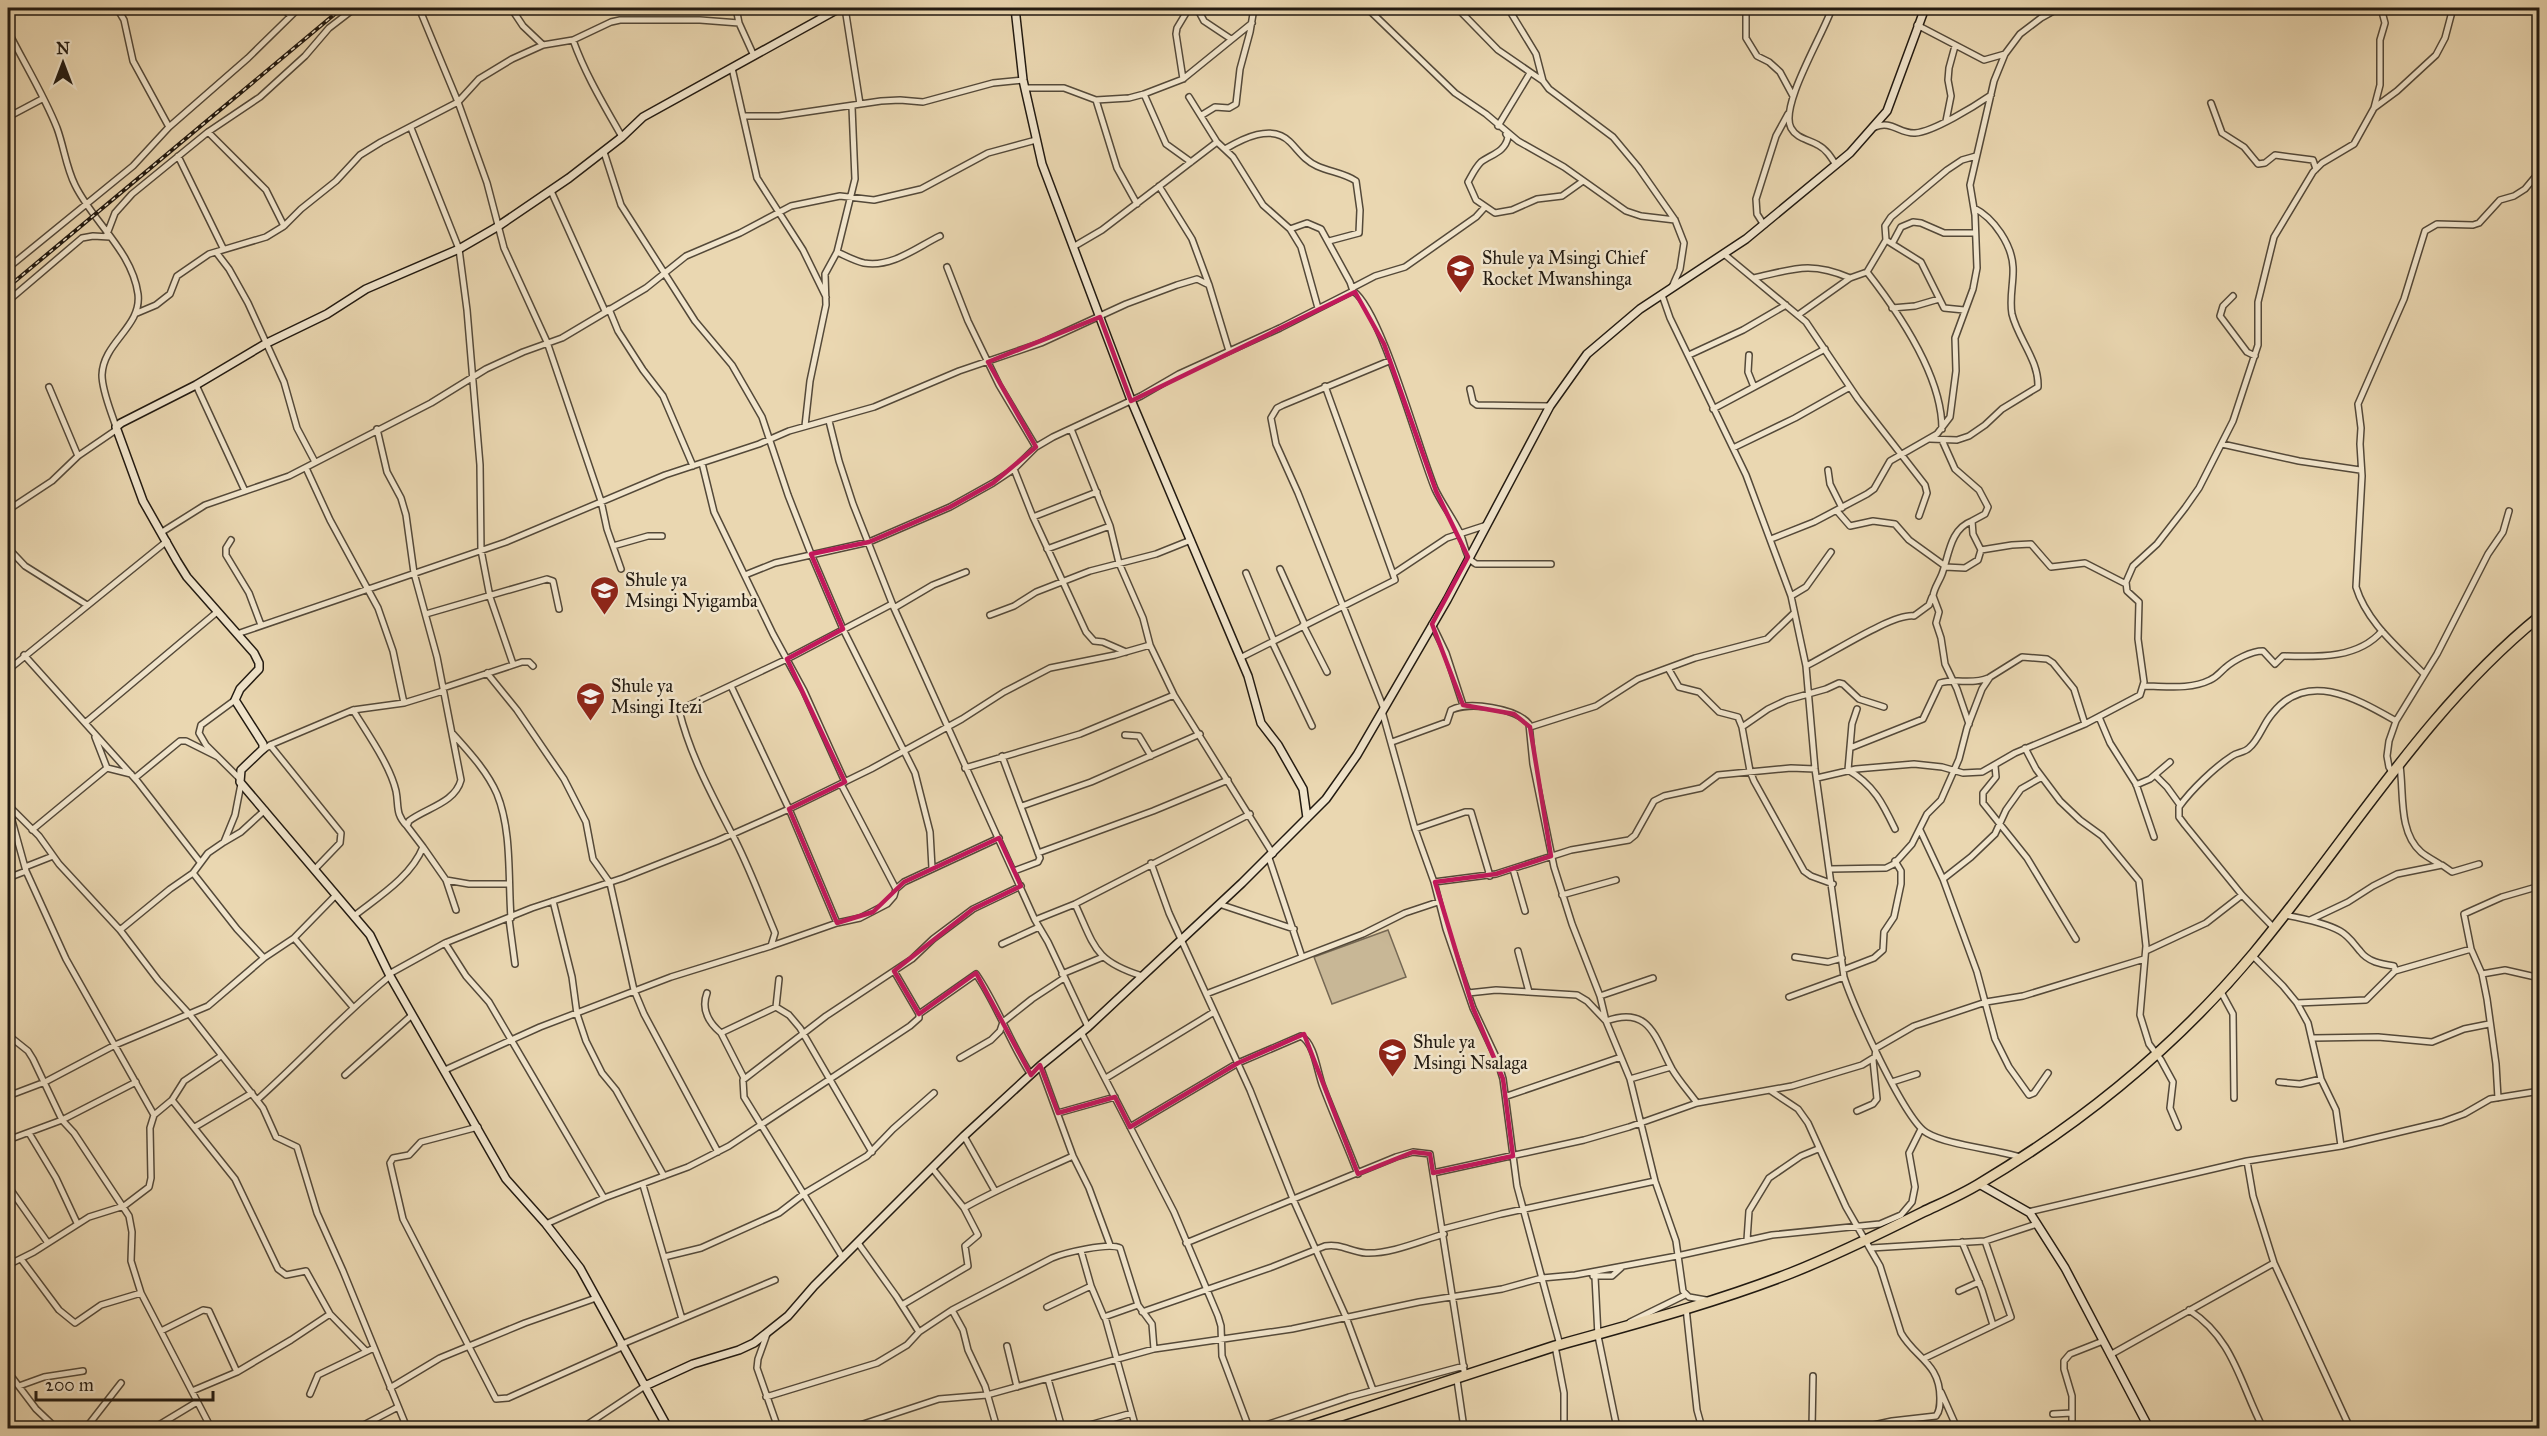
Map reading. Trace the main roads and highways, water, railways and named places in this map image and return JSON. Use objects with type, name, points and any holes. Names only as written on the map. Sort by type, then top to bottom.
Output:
[{"type":"highway","points":[[1304,1428],[1557,1346],[1598,1336],[1686,1308],[1868,1245],[1979,1184],[2052,1137],[2156,1056],[2220,990],[2285,915],[2400,765],[2474,675],[2540,616]]},
{"type":"railway","points":[[8,287],[342,8]]},
{"type":"place","name":"Shule ya Msingi Chief Rocket Mwanshinga","points":[[1461,294]]},
{"type":"place","name":"Shule ya Msingi Nyigamba","points":[[604,616]]},
{"type":"place","name":"Shule ya Msingi Itezi","points":[[590,722]]},
{"type":"place","name":"Shule ya Msingi Nsalaga","points":[[1392,1078]]}]
